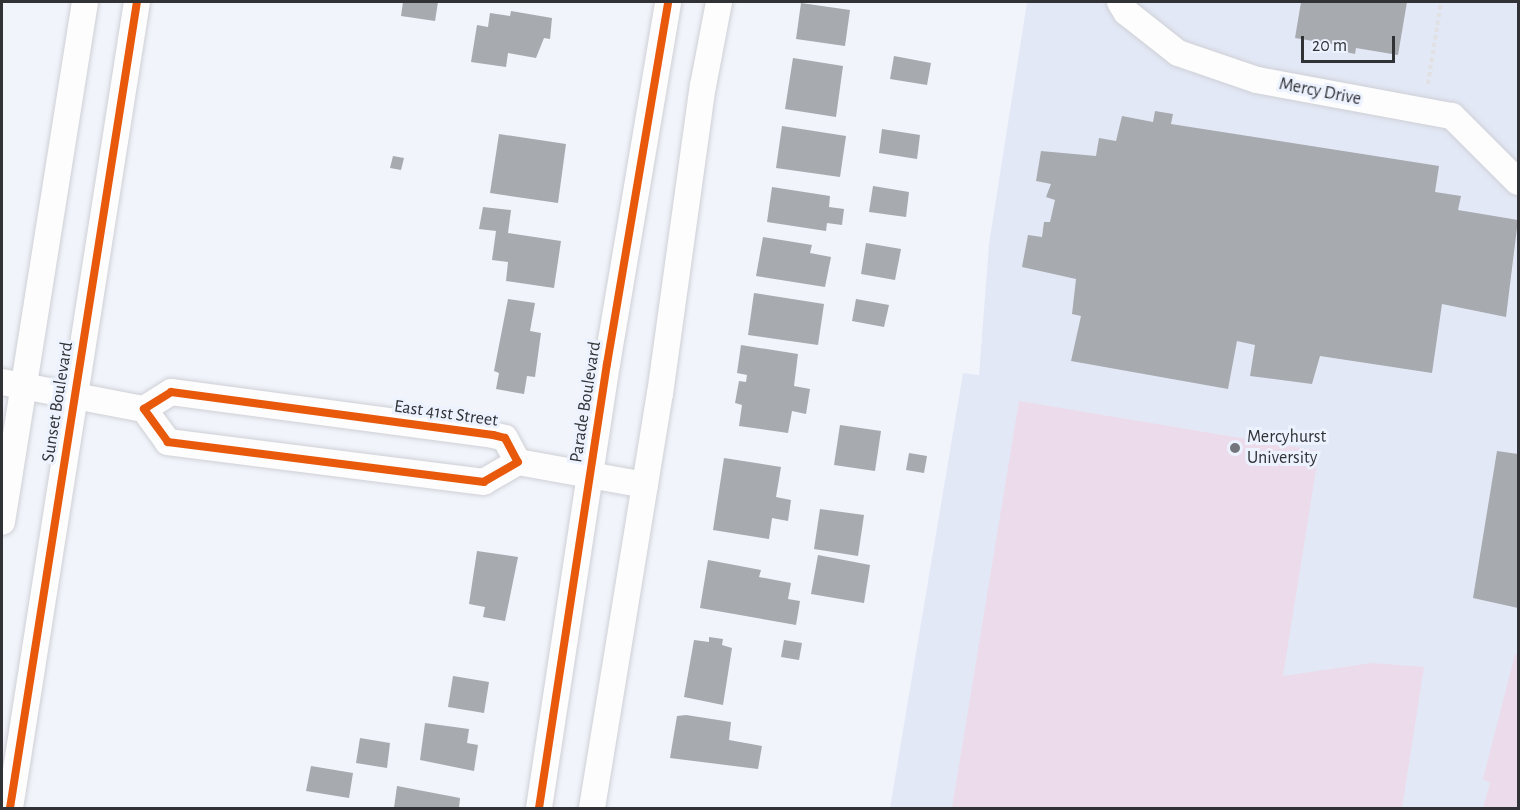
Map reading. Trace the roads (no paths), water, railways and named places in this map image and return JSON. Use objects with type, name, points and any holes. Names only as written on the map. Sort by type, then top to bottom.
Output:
[{"type":"street","name":"Sunset Boulevard","points":[[2,522],[12,384],[85,2]]},
{"type":"street","name":"Sunset Boulevard","points":[[10,808],[137,2]]},
{"type":"street","name":"Parade Boulevard","points":[[539,808],[589,475],[668,2]]},
{"type":"street","points":[[592,808],[645,485],[703,86],[719,2]]},
{"type":"street","name":"Mercy Drive","points":[[1120,2],[1126,12],[1178,54],[1257,80],[1452,116],[1518,182]]},
{"type":"street","points":[[12,384],[144,409],[168,442],[484,482],[518,462],[645,485]]},
{"type":"street","name":"East 41st Street","points":[[144,409],[171,392],[494,435],[505,438],[518,462]]},
{"type":"place","name":"Mercyhurst University","points":[[1235,448]]}]
